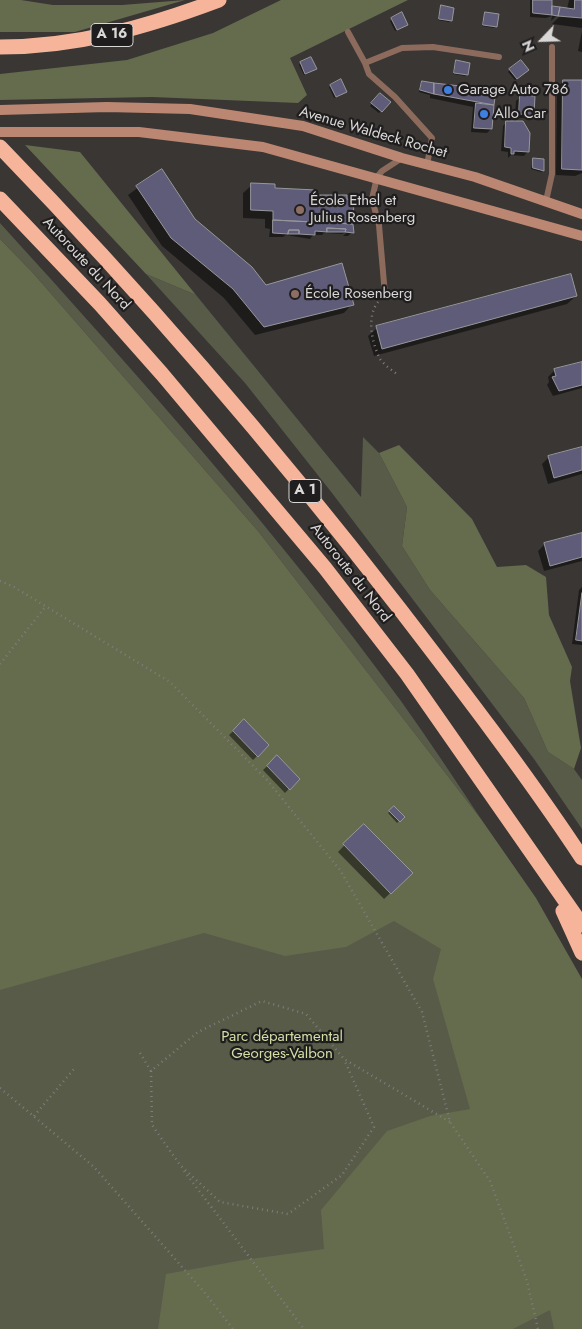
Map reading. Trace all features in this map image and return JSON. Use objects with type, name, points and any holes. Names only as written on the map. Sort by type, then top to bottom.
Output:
[{"type":"highway","name":"A 16","points":[[0,47],[67,44],[100,38],[157,22],[219,0]]},
{"type":"highway","name":"Autoroute du Nord","points":[[0,148],[135,292],[268,445],[432,651],[582,858]]},
{"type":"highway","name":"Autoroute du Nord","points":[[0,199],[162,374],[279,512],[407,674],[582,925]]},
{"type":"highway","points":[[550,880],[582,953]]},
{"type":"main road","name":"Avenue Waldeck Rochet","points":[[0,110],[107,107],[190,109],[303,126],[402,158],[474,177],[582,214]]},
{"type":"main road","points":[[0,132],[139,132],[255,146],[377,177],[582,236]]},
{"type":"lane","points":[[348,32],[369,74],[395,97],[432,138],[428,165]]},
{"type":"lane","points":[[546,201],[552,174],[552,46]]},
{"type":"lane","points":[[365,63],[402,48],[433,47],[499,57]]},
{"type":"lane","points":[[385,294],[380,233],[372,199],[377,177],[382,171],[402,158]]},
{"type":"path","points":[[385,294],[374,308],[371,334],[381,360],[398,375]]},
{"type":"path","points":[[0,581],[14,586],[170,682],[267,780],[340,870],[422,1012],[450,1122],[490,1181],[527,1281],[538,1329]]},
{"type":"path","points":[[0,664],[46,606]]},
{"type":"path","points":[[151,1070],[198,1032],[262,1001],[306,1014],[344,1059],[374,1127],[342,1175],[288,1214],[220,1202],[180,1166]]},
{"type":"path","points":[[140,1053],[151,1070],[152,1125],[180,1166],[304,1329]]},
{"type":"path","points":[[344,1059],[450,1122]]},
{"type":"path","points":[[34,1116],[74,1069]]},
{"type":"path","points":[[0,1088],[94,1167],[206,1293],[233,1329]]},
{"type":"green space","points":[[0,0],[21,0],[53,5],[122,5],[185,0],[75,32],[0,32]]},
{"type":"green space","points":[[281,0],[408,0],[290,58],[307,95],[298,103],[152,97],[0,100],[0,74],[127,60],[213,33]]},
{"type":"green space","points":[[25,145],[80,152],[196,295],[146,274]]},
{"type":"green space","points":[[0,223],[207,457],[306,577],[401,701],[481,819],[258,531],[33,273],[0,239]]},
{"type":"green space","name":"Parc départemental Georges-Valbon","points":[[0,239],[33,273],[258,531],[481,819],[536,898],[582,979],[582,1329],[554,1329],[550,1310],[513,1329],[158,1329],[166,1274],[243,1260],[324,1249],[321,1210],[387,1131],[430,1116],[470,1109],[433,979],[441,949],[394,921],[346,947],[285,956],[204,933],[0,990]]},
{"type":"green space","name":"Parc départemental Georges-Valbon","points":[[0,268],[364,676],[582,1329],[0,1329]]},
{"type":"green space","points":[[146,274],[196,295],[361,497],[363,437],[379,453],[407,507],[402,546],[430,590],[524,698],[548,752],[574,769],[582,780],[582,829],[534,759],[332,493],[245,383]]},
{"type":"green space","points":[[399,445],[472,519],[497,567],[526,565],[546,577],[549,615],[572,667],[570,681],[581,748],[574,769],[548,752],[524,698],[430,590],[402,546],[407,507],[379,453]]},
{"type":"building","points":[[533,0],[552,0],[552,15],[533,13]]},
{"type":"building","points":[[575,0],[582,0],[582,18],[558,16],[560,7],[574,9]]},
{"type":"building","points":[[441,5],[454,8],[452,21],[439,19]]},
{"type":"building","points":[[552,6],[560,7],[558,16],[552,15]]},
{"type":"building","points":[[402,12],[408,25],[397,30],[391,18]]},
{"type":"building","points":[[485,12],[499,14],[497,27],[483,25]]},
{"type":"building","points":[[311,57],[317,69],[305,74],[300,62]]},
{"type":"building","points":[[456,60],[470,63],[468,75],[454,73]]},
{"type":"building","points":[[521,60],[529,70],[517,79],[509,69]]},
{"type":"building","points":[[341,79],[347,92],[336,97],[330,85]]},
{"type":"building","points":[[563,80],[582,80],[582,170],[562,169]]},
{"type":"building","points":[[422,81],[434,83],[434,94],[420,90]]},
{"type":"building","points":[[434,83],[496,90],[494,105],[434,94]]},
{"type":"building","points":[[380,93],[391,102],[382,112],[371,103]]},
{"type":"building","points":[[520,95],[535,96],[534,115],[519,114]]},
{"type":"building","points":[[476,103],[494,105],[492,129],[474,128]]},
{"type":"building","points":[[506,121],[523,121],[530,133],[529,152],[514,151],[514,154],[511,154],[511,148],[505,147]]},
{"type":"building","points":[[533,158],[544,159],[544,171],[533,168]]},
{"type":"building","points":[[162,169],[195,219],[252,267],[266,285],[342,263],[354,305],[264,327],[233,289],[171,238],[136,186]]},
{"type":"building","points":[[251,183],[275,184],[275,188],[316,190],[316,195],[347,195],[347,199],[354,200],[353,224],[273,220],[273,211],[251,210]]},
{"type":"building","points":[[273,220],[353,224],[354,233],[345,232],[346,229],[327,228],[327,232],[315,231],[315,235],[299,234],[299,230],[289,230],[288,234],[273,233]]},
{"type":"building","points":[[327,228],[346,229],[345,232],[327,232]]},
{"type":"building","points":[[289,230],[299,230],[299,234],[288,234]]},
{"type":"building","points":[[571,274],[577,296],[382,349],[376,326]]},
{"type":"building","points":[[582,362],[582,385],[559,391],[552,377],[556,376],[554,369]]},
{"type":"building","points":[[582,447],[582,470],[554,478],[548,456]]},
{"type":"building","points":[[582,533],[582,557],[550,566],[544,543]]},
{"type":"building","points":[[582,593],[582,641],[576,640]]},
{"type":"building","points":[[244,719],[269,745],[258,757],[233,731]]},
{"type":"building","points":[[277,755],[300,779],[290,790],[267,766]]},
{"type":"building","points":[[394,806],[405,817],[400,822],[389,811]]},
{"type":"building","points":[[364,824],[413,873],[391,894],[343,844]]},
{"type":"place","name":"Garage Auto 786","points":[[448,90]]},
{"type":"place","name":"Allo Car","points":[[484,114]]},
{"type":"place","name":"École Ethel et Julius Rosenberg","points":[[300,210]]},
{"type":"place","name":"École Rosenberg","points":[[295,294]]}]
